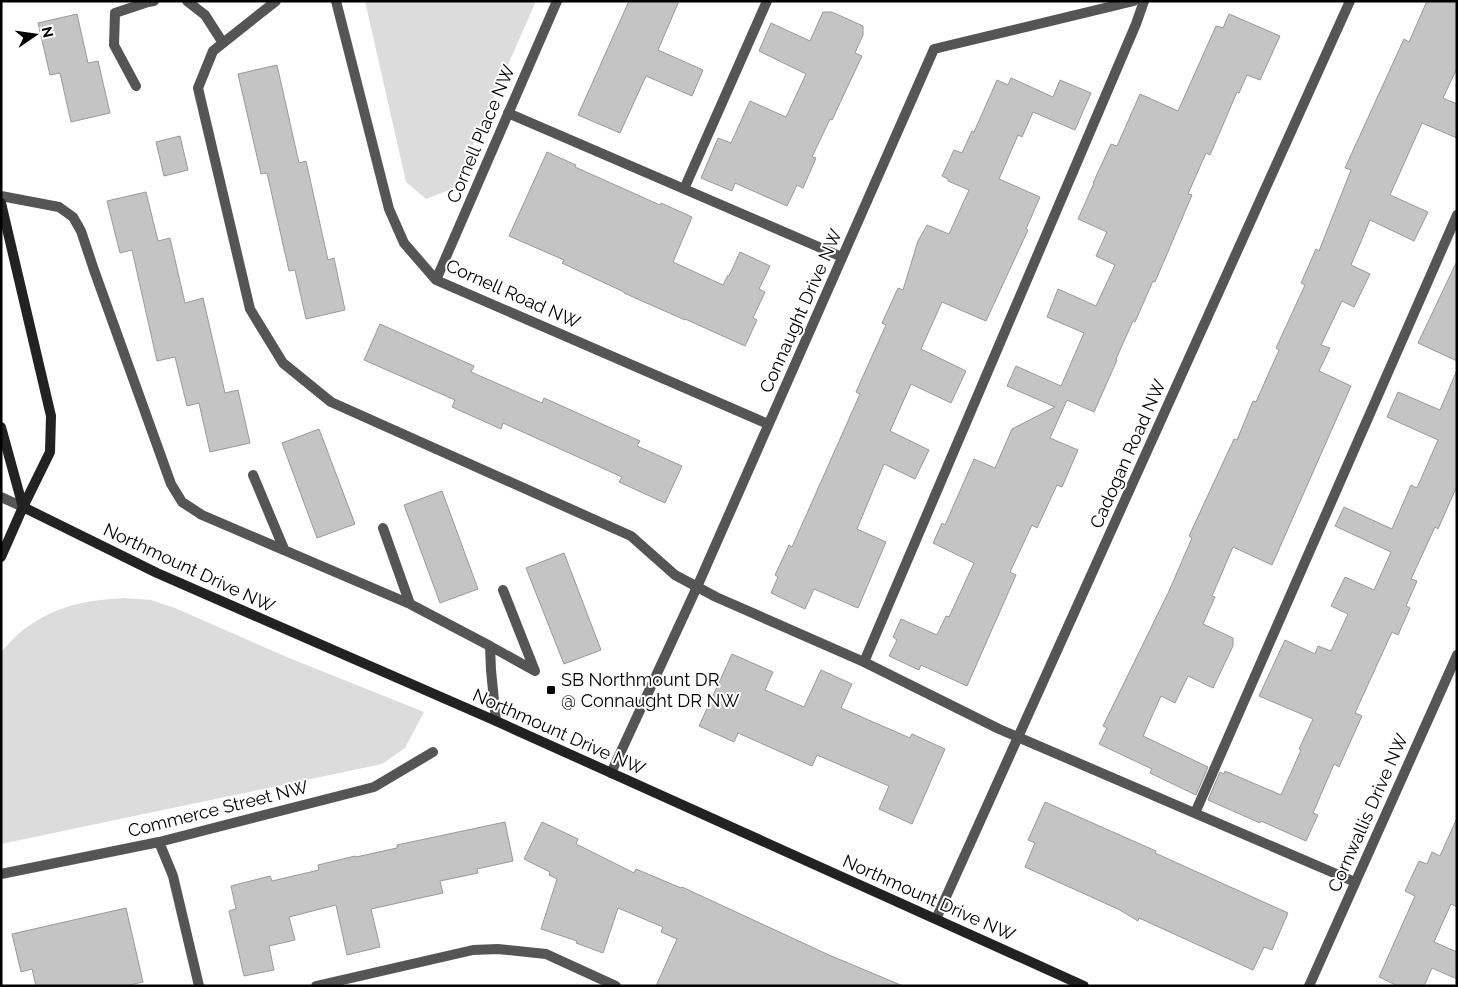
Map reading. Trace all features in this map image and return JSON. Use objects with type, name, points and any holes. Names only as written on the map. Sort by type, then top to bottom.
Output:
[{"type":"street","points":[[136,86],[114,45],[115,14],[154,1]]},
{"type":"street","points":[[187,1],[205,15],[223,43]]},
{"type":"street","points":[[276,1],[213,51],[198,88],[250,309],[283,364],[331,402],[631,536],[675,575],[716,597],[864,662],[1018,737],[1354,882]]},
{"type":"street","name":"Cornell Road NW","points":[[336,1],[389,210],[404,243],[436,280],[768,424]]},
{"type":"street","name":"Cornell Place NW","points":[[436,280],[557,1]]},
{"type":"street","points":[[684,189],[767,1]]},
{"type":"street","name":"Connaught Drive NW","points":[[612,773],[697,587],[934,49],[1134,1]]},
{"type":"street","points":[[864,662],[1144,1]]},
{"type":"street","name":"Cadogan Road NW","points":[[936,919],[1350,1]]},
{"type":"street","points":[[508,113],[842,257]]},
{"type":"street","points":[[1,196],[59,207],[73,217],[81,231],[171,484],[182,502],[202,515],[410,604],[535,671],[503,590]]},
{"type":"street","points":[[1,203],[51,416],[50,452],[23,506],[1,557]]},
{"type":"street","points":[[1195,813],[1457,215]]},
{"type":"street","points":[[1,427],[23,506]]},
{"type":"street","points":[[253,475],[284,550]]},
{"type":"street","points":[[1,497],[23,506]]},
{"type":"street","name":"Northmount Drive NW","points":[[23,506],[157,574],[496,721],[1084,986]]},
{"type":"street","points":[[383,528],[410,604]]},
{"type":"street","points":[[490,646],[496,721]]},
{"type":"street","name":"Cornwallis Drive NW","points":[[1309,986],[1457,655]]},
{"type":"street","name":"Commerce Street NW","points":[[1,874],[159,842],[374,787],[433,752]]},
{"type":"street","points":[[159,842],[173,876],[199,986]]},
{"type":"street","points":[[316,986],[473,950],[498,949],[546,954],[616,986]]},
{"type":"shaded area","points":[[365,1],[536,1],[454,188],[426,199],[406,182]]},
{"type":"shaded area","points":[[124,598],[151,600],[175,608],[289,658],[424,712],[405,748],[382,764],[1,844],[1,652],[23,630],[47,615],[71,606],[96,600]]},
{"type":"building","points":[[629,1],[679,1],[658,50],[703,70],[692,96],[646,76],[620,133],[578,115]]},
{"type":"building","points":[[1427,1],[1457,1],[1457,68],[1443,98],[1457,104],[1457,138],[1422,123],[1390,195],[1428,212],[1414,241],[1370,220],[1351,265],[1370,274],[1354,307],[1342,301],[1321,345],[1330,348],[1319,371],[1351,386],[1272,565],[1233,547],[1212,596],[1215,597],[1203,624],[1233,638],[1233,646],[1213,688],[1188,676],[1175,703],[1161,696],[1143,736],[1208,767],[1196,795],[1150,773],[1152,769],[1099,744],[1107,728],[1103,726],[1169,591],[1192,538],[1189,536],[1234,439],[1237,440],[1253,401],[1256,402],[1279,350],[1276,348],[1305,285],[1301,283],[1316,249],[1319,251],[1351,170],[1345,168],[1404,39],[1409,42]]},
{"type":"building","points":[[823,12],[832,12],[863,26],[863,35],[855,53],[862,56],[832,120],[830,119],[812,157],[816,158],[803,188],[797,185],[787,206],[735,183],[732,191],[701,178],[718,138],[731,143],[750,101],[786,117],[806,74],[759,51],[771,23],[810,41]]},
{"type":"building","points":[[77,14],[88,63],[98,61],[110,113],[71,122],[60,73],[50,75],[38,23]]},
{"type":"building","points":[[1229,14],[1280,36],[1260,80],[1247,75],[1239,93],[1237,92],[1210,155],[1206,153],[1188,194],[1192,195],[1155,282],[1153,281],[1135,322],[1133,321],[1094,412],[1067,400],[1050,438],[1078,450],[1062,487],[1057,485],[1037,528],[1032,525],[1010,572],[1016,575],[967,686],[921,665],[919,670],[889,656],[897,640],[893,637],[901,619],[937,635],[946,616],[949,617],[974,563],[933,543],[942,523],[945,525],[974,459],[995,468],[1012,429],[1055,407],[1007,386],[1016,366],[1061,386],[1084,333],[1047,317],[1058,289],[1096,306],[1115,265],[1096,256],[1107,232],[1078,219],[1111,144],[1117,146],[1140,94],[1178,111],[1216,26],[1223,28]]},
{"type":"building","points":[[277,65],[299,163],[306,161],[328,260],[334,258],[345,310],[306,319],[295,270],[289,271],[267,173],[261,174],[238,74]]},
{"type":"building","points":[[1011,78],[1053,97],[1060,80],[1091,93],[1075,130],[1033,112],[1022,137],[1018,135],[999,179],[1040,197],[1026,229],[1028,230],[986,321],[942,302],[921,349],[966,371],[951,403],[911,384],[890,431],[929,450],[915,479],[884,464],[857,529],[886,542],[858,608],[814,589],[805,609],[771,593],[778,577],[775,575],[789,545],[792,547],[860,394],[856,392],[886,325],[882,323],[898,288],[903,290],[918,241],[927,225],[949,234],[969,190],[948,181],[948,179],[942,176],[954,150],[962,153],[972,131],[974,132],[997,80],[1008,85]]},
{"type":"building","points":[[180,136],[188,170],[164,176],[156,142]]},
{"type":"building","points":[[547,152],[576,165],[575,167],[660,205],[661,203],[692,217],[673,262],[723,285],[740,252],[770,266],[759,289],[765,292],[753,318],[757,320],[745,346],[624,293],[562,263],[564,260],[509,236]]},
{"type":"building","points":[[146,192],[158,241],[170,238],[185,303],[203,298],[225,393],[238,390],[250,443],[210,452],[199,403],[187,406],[175,357],[157,361],[132,250],[120,253],[107,201]]},
{"type":"building","points":[[1457,261],[1457,361],[1418,343]]},
{"type":"building","points":[[380,324],[474,366],[471,372],[542,403],[544,398],[640,441],[637,446],[682,466],[665,503],[619,482],[622,477],[503,423],[501,429],[452,407],[455,400],[364,360]]},
{"type":"building","points":[[1457,370],[1457,486],[1438,529],[1435,527],[1411,579],[1417,581],[1406,606],[1410,608],[1398,635],[1392,632],[1355,713],[1362,716],[1339,767],[1334,764],[1313,813],[1318,815],[1306,841],[1208,800],[1220,772],[1224,774],[1225,771],[1281,795],[1313,719],[1259,696],[1285,640],[1315,654],[1318,646],[1331,651],[1348,614],[1331,606],[1345,577],[1374,590],[1391,552],[1335,526],[1344,507],[1392,529],[1411,485],[1417,488],[1438,440],[1387,417],[1398,392],[1440,410]]},
{"type":"building","points":[[319,429],[355,524],[317,538],[282,443]]},
{"type":"building","points":[[442,491],[478,589],[440,603],[404,505]]},
{"type":"building","points":[[564,553],[601,650],[564,664],[526,568]]},
{"type":"building","points":[[732,654],[773,672],[765,690],[804,707],[821,670],[852,684],[841,708],[910,738],[912,734],[945,749],[912,824],[879,809],[889,786],[817,755],[812,766],[738,733],[734,742],[699,726]]},
{"type":"building","points":[[1045,802],[1156,851],[1155,853],[1288,913],[1272,950],[1264,947],[1253,970],[1139,918],[1138,921],[1120,910],[1025,867],[1035,843],[1028,840]]},
{"type":"building","points":[[1457,818],[1457,907],[1451,904],[1434,942],[1457,952],[1457,979],[1432,968],[1424,986],[1398,986],[1379,977],[1415,896],[1405,891],[1419,861],[1427,864],[1432,852],[1440,856]]},
{"type":"building","points":[[505,822],[513,861],[477,869],[478,873],[440,881],[443,893],[371,909],[380,947],[347,955],[336,905],[289,917],[295,940],[269,946],[274,970],[244,976],[229,911],[236,909],[231,886],[270,876],[272,881],[319,870],[318,865],[397,848],[397,845]]},
{"type":"building","points":[[542,822],[578,839],[576,844],[634,873],[636,869],[682,887],[829,955],[903,986],[656,986],[677,939],[661,932],[663,927],[618,908],[603,953],[576,943],[577,941],[541,929],[557,879],[549,875],[550,872],[524,859]]},
{"type":"building","points":[[126,908],[143,982],[125,986],[36,986],[32,969],[21,972],[12,934]]},
{"type":"place","name":"SB Northmount DR @ Connaught DR NW","points":[[551,690]]}]
